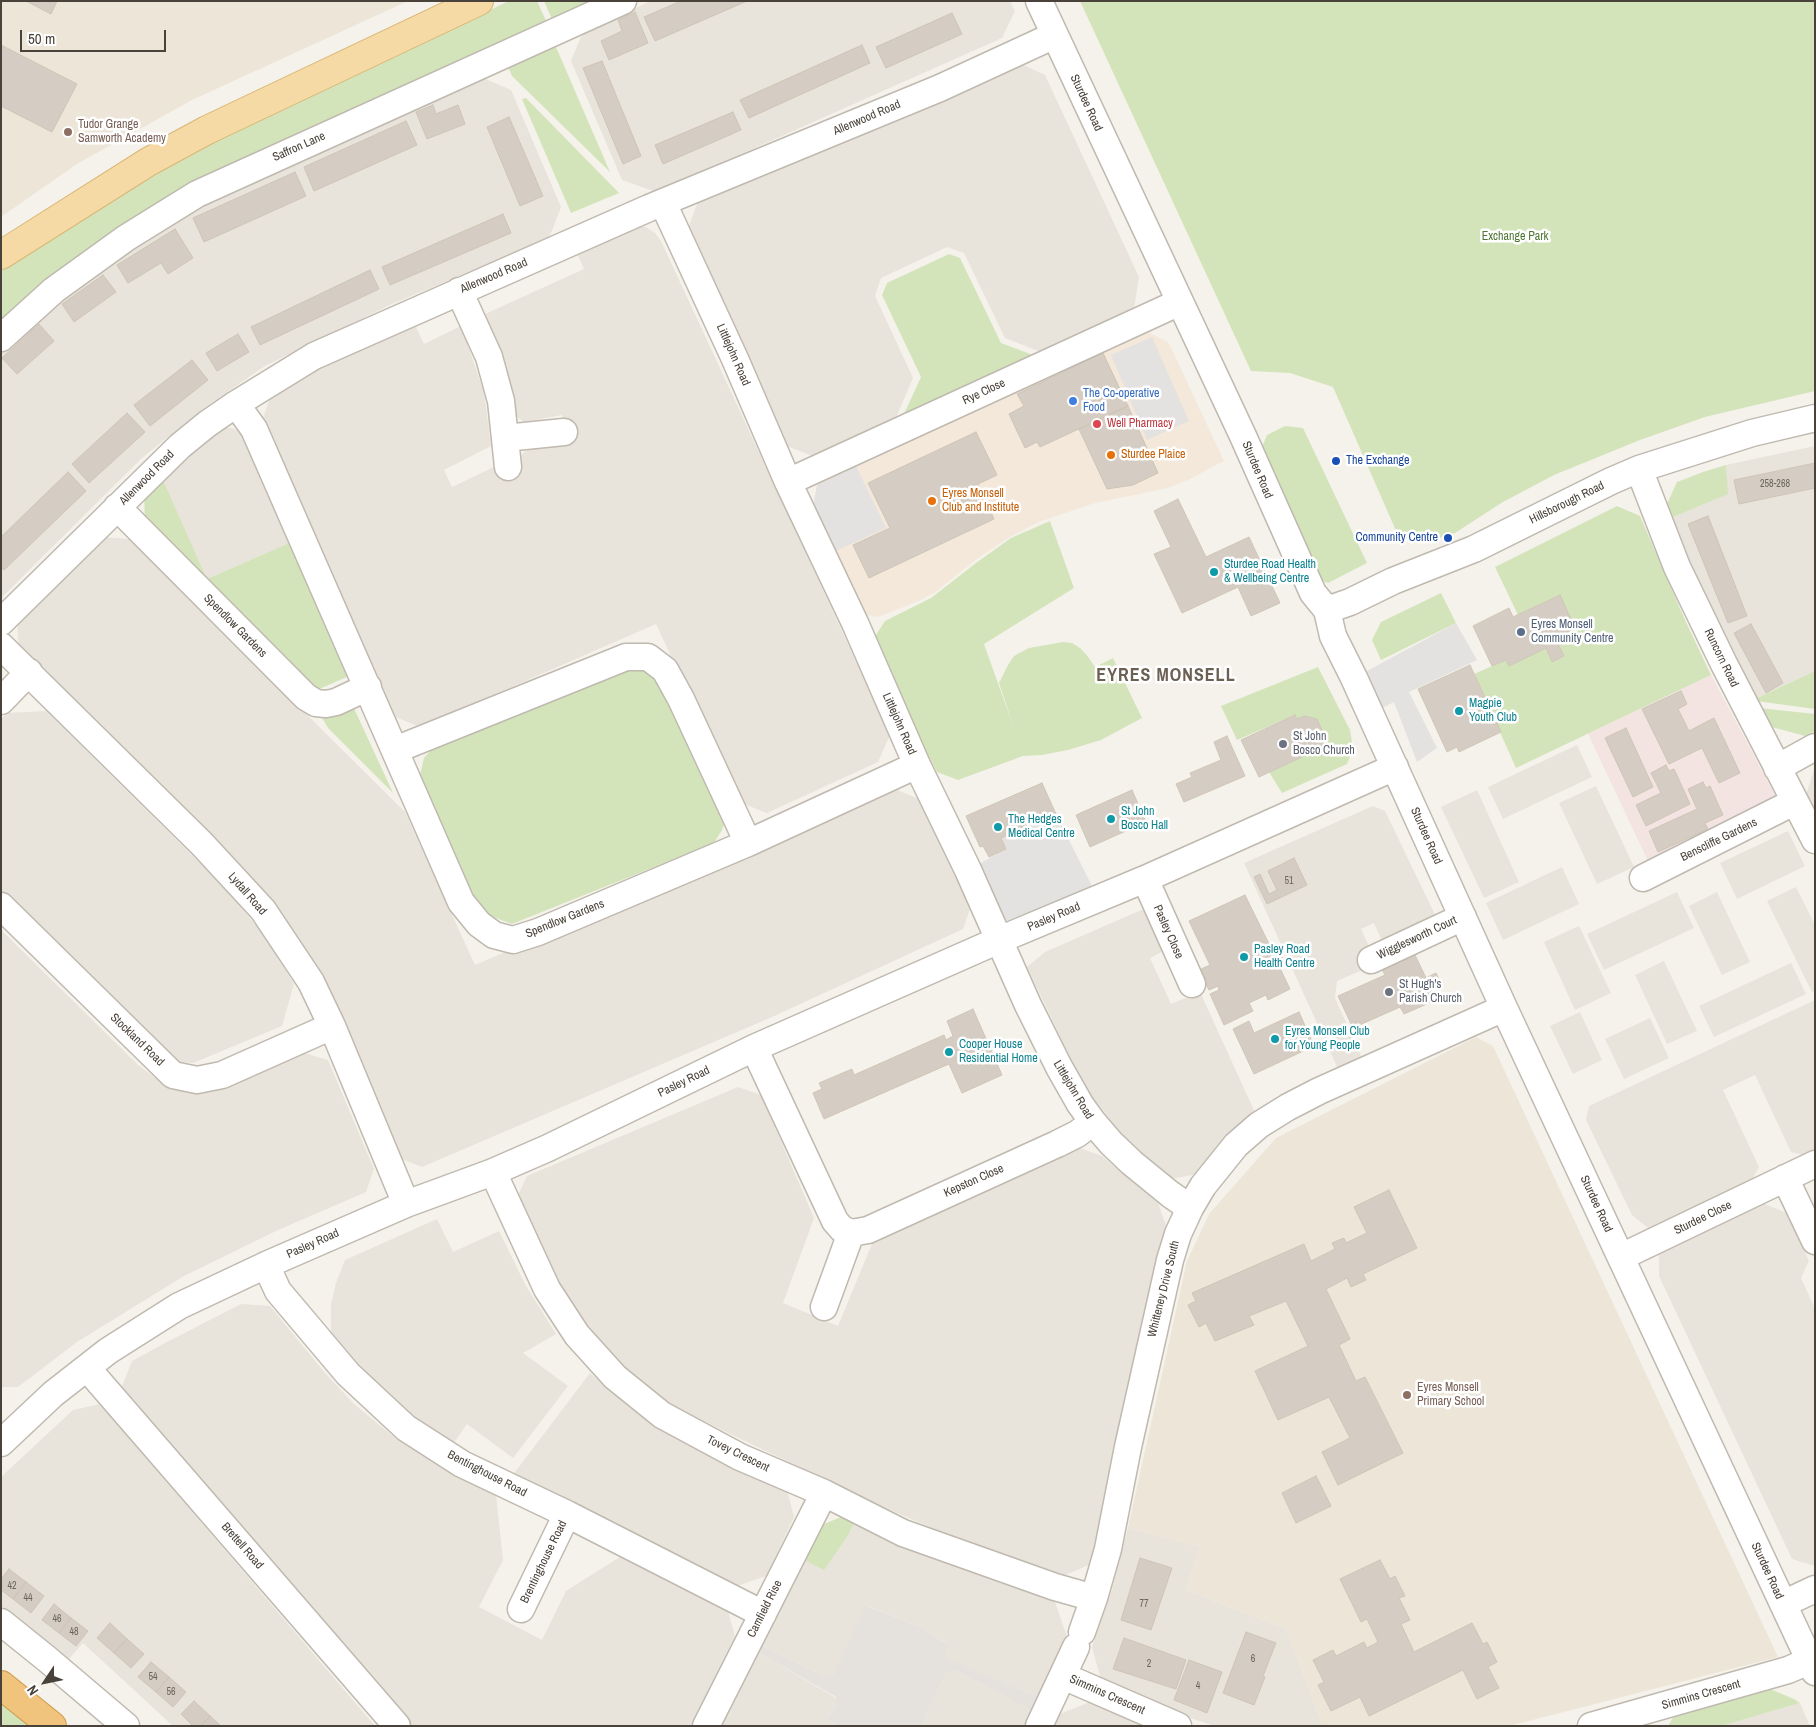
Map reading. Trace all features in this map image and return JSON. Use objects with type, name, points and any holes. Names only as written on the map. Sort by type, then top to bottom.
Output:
[{"type":"highway","points":[[1,1684],[52,1726]]},
{"type":"main road","points":[[1,255],[148,162],[208,130],[479,1]]},
{"type":"street","name":"Saffron Lane","points":[[1,338],[54,290],[126,238],[197,194],[623,1]]},
{"type":"street","name":"Sturdee Road","points":[[1039,1],[1243,436],[1313,593],[1327,610],[1333,636],[1395,767],[1504,1008],[1812,1666]]},
{"type":"street","name":"Allenwood Road","points":[[1,622],[180,446],[236,404],[314,356],[663,203],[940,88],[1055,34]]},
{"type":"street","name":"Littlejohn Road","points":[[663,203],[735,359],[788,482],[855,623],[917,765],[968,870],[1058,1067],[1093,1122],[1111,1144],[1170,1194],[1190,1208]]},
{"type":"street","points":[[459,291],[490,357],[501,401],[508,467]]},
{"type":"street","name":"Rye Close","points":[[788,482],[1180,302]]},
{"type":"street","name":"Spendlow Gardens","points":[[236,404],[254,429],[461,902],[479,924],[494,935],[513,940],[538,932],[748,843],[917,765]]},
{"type":"street","name":"Hillsborough Road","points":[[1327,610],[1474,549],[1599,487],[1640,470],[1752,433],[1815,418]]},
{"type":"street","points":[[505,438],[564,432]]},
{"type":"street","name":"Runcorn Road","points":[[1640,470],[1677,567],[1724,664],[1815,840]]},
{"type":"street","name":"Spendlow Gardens","points":[[117,507],[306,697],[316,703],[326,704],[336,702],[368,687]]},
{"type":"street","name":"Lydall Road","points":[[1,646],[202,844],[263,910],[311,982],[332,1026],[406,1204]]},
{"type":"street","points":[[395,750],[626,657],[648,657],[665,670],[681,699],[748,843]]},
{"type":"street","points":[[1,700],[29,672]]},
{"type":"street","points":[[1777,768],[1815,747]]},
{"type":"street","name":"Pasley Road","points":[[6,1429],[133,1334],[179,1306],[266,1265],[406,1204],[494,1172],[548,1148],[754,1048],[999,940],[1145,879],[1395,767]]},
{"type":"street","name":"Benscliffe Gardens","points":[[1643,878],[1794,802]]},
{"type":"street","name":"Pasley Close","points":[[1145,879],[1192,984]]},
{"type":"street","name":"Stockland Road","points":[[1,906],[173,1075],[197,1080],[222,1074],[332,1026]]},
{"type":"street","name":"Wigglesworth Court","points":[[1371,960],[1463,916]]},
{"type":"street","name":"Whitteney Drive South","points":[[1039,1726],[1064,1676],[1094,1598],[1108,1549],[1128,1447],[1170,1260],[1178,1234],[1190,1208],[1217,1167],[1236,1145],[1259,1125],[1319,1091],[1504,1008]]},
{"type":"street","points":[[754,1048],[835,1221],[842,1229],[851,1233],[823,1307]]},
{"type":"street","name":"Kepston Close","points":[[851,1233],[868,1230],[1057,1144],[1077,1134],[1093,1122]]},
{"type":"street","name":"Sturdee Close","points":[[1621,1257],[1815,1164]]},
{"type":"street","name":"Tovey Crescent","points":[[494,1172],[547,1289],[577,1336],[615,1377],[662,1415],[740,1457],[824,1493],[903,1533],[1055,1587],[1094,1598]]},
{"type":"street","points":[[1784,1178],[1815,1241]]},
{"type":"street","name":"Bentinghouse Road","points":[[266,1265],[278,1290],[348,1374],[406,1428],[462,1464],[567,1514],[763,1614]]},
{"type":"street","name":"Brettell Road","points":[[87,1368],[397,1726]]},
{"type":"street","name":"Camfield Rise","points":[[706,1726],[824,1493]]},
{"type":"street","name":"Brentinghouse Road","points":[[521,1609],[567,1514]]},
{"type":"street","points":[[1782,1604],[1815,1589]]},
{"type":"street","points":[[1,1622],[126,1726]]},
{"type":"street","name":"Simmins Crescent","points":[[1591,1726],[1633,1720],[1788,1670],[1812,1666]]},
{"type":"street","name":"Simmins Crescent","points":[[1064,1676],[1178,1726]]},
{"type":"shaded area","name":"Tudor Grange Samworth Academy","points":[[1,1],[408,1],[192,100],[77,164],[1,217]]},
{"type":"shaded area","points":[[651,1],[1010,1],[1015,11],[1002,38],[656,192],[622,180],[571,61],[583,32]]},
{"type":"shaded area","points":[[1015,61],[1045,75],[1139,277],[1134,308],[1041,352],[1005,338],[964,253],[947,247],[881,278],[875,296],[913,378],[895,420],[815,457],[787,446],[687,231],[699,199]]},
{"type":"shaded area","points":[[481,77],[511,90],[561,207],[549,238],[392,304],[265,366],[205,407],[142,458],[1,598],[1,350],[108,261],[205,203]]},
{"type":"shaded area","points":[[636,227],[646,227],[655,233],[661,241],[890,735],[878,762],[767,813],[739,802],[656,624],[420,727],[393,716],[263,418],[272,393],[317,366],[414,323],[424,344],[461,326],[484,392],[491,446],[444,470],[452,487],[496,466],[499,476],[517,468],[522,454],[530,448],[568,438],[562,415],[524,422],[513,414],[483,315],[584,269],[577,253]]},
{"type":"shaded area","points":[[1148,332],[1169,343],[1224,461],[1168,488],[1095,503],[1039,522],[1010,537],[978,558],[934,593],[921,600],[878,617],[867,615],[863,612],[813,507],[816,482],[962,414],[1014,394]]},
{"type":"shaded area","points":[[1152,337],[1189,421],[1147,440],[1111,355]]},
{"type":"shaded area","points":[[226,427],[241,433],[289,543],[207,579],[161,475],[217,430]]},
{"type":"shaded area","points":[[1815,446],[1815,671],[1755,699],[1694,577],[1671,518],[1727,494],[1726,465]]},
{"type":"shaded area","points":[[856,466],[886,528],[834,552],[813,507],[817,485]]},
{"type":"shaded area","points":[[100,537],[130,539],[405,812],[475,965],[889,787],[922,800],[971,906],[963,929],[772,1017],[422,1167],[399,1158],[310,964],[19,649],[17,620]]},
{"type":"shaded area","points":[[1456,623],[1477,660],[1409,692],[1437,748],[1417,762],[1394,702],[1370,714],[1354,678]]},
{"type":"shaded area","points":[[1711,675],[1777,799],[1648,861],[1588,734]]},
{"type":"shaded area","points":[[46,711],[219,882],[260,930],[294,984],[282,1026],[193,1063],[180,1062],[167,1056],[1,891],[1,719],[7,713]]},
{"type":"shaded area","points":[[1577,745],[1592,777],[1503,819],[1488,787]]},
{"type":"shaded area","points":[[1815,767],[1815,811],[1806,795]]},
{"type":"shaded area","points":[[1596,786],[1634,867],[1597,884],[1559,803]]},
{"type":"shaded area","points":[[1477,790],[1519,882],[1484,898],[1441,807]]},
{"type":"shaded area","points":[[1373,806],[1385,811],[1438,921],[1384,946],[1374,923],[1361,929],[1371,951],[1367,968],[1337,981],[1335,998],[1362,1058],[1338,1069],[1244,863]]},
{"type":"shaded area","points":[[1056,814],[1093,888],[992,926],[968,870],[1006,849],[1001,838]]},
{"type":"shaded area","points":[[1788,831],[1805,866],[1737,899],[1720,863]]},
{"type":"shaded area","points":[[1562,867],[1579,904],[1503,940],[1486,903]]},
{"type":"shaded area","points":[[1796,887],[1815,925],[1815,991],[1812,992],[1767,901]]},
{"type":"shaded area","points":[[1677,892],[1694,928],[1604,970],[1587,934]]},
{"type":"shaded area","points":[[1717,892],[1750,962],[1722,975],[1689,906]]},
{"type":"shaded area","points":[[1146,908],[1164,951],[1150,958],[1171,1004],[1200,992],[1258,1119],[1198,1174],[1170,1179],[1127,1141],[1091,1095],[1076,1069],[1027,967],[1045,952]]},
{"type":"shaded area","points":[[1579,926],[1611,993],[1575,1010],[1544,942]]},
{"type":"shaded area","points":[[1,930],[137,1064],[158,1080],[179,1088],[291,1049],[328,1060],[374,1169],[366,1192],[276,1231],[184,1276],[77,1342],[18,1387],[1,1387]]},
{"type":"shaded area","points":[[1664,961],[1697,1031],[1667,1044],[1635,975]]},
{"type":"shaded area","points":[[1791,963],[1806,994],[1714,1037],[1699,1006]]},
{"type":"shaded area","points":[[1815,1000],[1815,1150],[1804,1155],[1791,1152],[1755,1075],[1723,1090],[1759,1167],[1752,1180],[1648,1228],[1632,1215],[1586,1120],[1589,1106]]},
{"type":"shaded area","points":[[1580,1012],[1602,1060],[1573,1074],[1550,1026]]},
{"type":"shaded area","points":[[1650,1018],[1669,1058],[1624,1079],[1605,1039]]},
{"type":"shaded area","name":"Eyres Monsell Primary School","points":[[1476,1037],[1493,1046],[1778,1657],[1509,1726],[1323,1726],[1286,1629],[1186,1590],[1200,1547],[1128,1528],[1187,1261],[1209,1214],[1276,1138]]},
{"type":"shaded area","points":[[738,1087],[761,1095],[814,1218],[783,1303],[838,1326],[874,1239],[1077,1147],[1102,1156],[1158,1203],[1167,1228],[1158,1252],[1091,1564],[1063,1576],[934,1529],[879,1505],[670,1404],[621,1367],[576,1320],[515,1202],[527,1176]]},
{"type":"shaded area","points":[[1760,1202],[1787,1213],[1809,1261],[1801,1278],[1815,1309],[1815,1566],[1792,1559],[1659,1276],[1659,1251]]},
{"type":"shaded area","points":[[437,1219],[453,1252],[499,1231],[526,1286],[556,1334],[523,1353],[568,1386],[513,1458],[467,1424],[453,1444],[408,1416],[338,1350],[331,1330],[331,1304],[336,1283],[345,1260]]},
{"type":"shaded area","points":[[241,1304],[270,1306],[325,1373],[354,1404],[395,1438],[448,1471],[496,1495],[503,1560],[479,1607],[542,1640],[566,1591],[620,1557],[727,1608],[735,1636],[690,1726],[408,1726],[121,1389],[132,1361]]},
{"type":"shaded area","points":[[590,1373],[642,1417],[667,1432],[787,1490],[794,1517],[766,1576],[737,1586],[512,1476]]},
{"type":"shaded area","points":[[100,1404],[375,1726],[173,1726],[83,1643],[68,1660],[1,1609],[1,1477],[73,1410]]},
{"type":"shaded area","points":[[855,1522],[943,1561],[1054,1599],[1067,1637],[1039,1697],[942,1657],[947,1644],[920,1627],[867,1606],[833,1674],[826,1677],[759,1644],[801,1558],[824,1569],[847,1537]]},
{"type":"shaded area","points":[[1128,1528],[1200,1547],[1186,1590],[1286,1629],[1323,1726],[1215,1726],[1181,1715],[1101,1680],[1092,1647],[1112,1590]]},
{"type":"shaded area","points":[[866,1606],[920,1627],[948,1645],[943,1657],[1039,1697],[1032,1711],[955,1670],[946,1673],[921,1726],[840,1726],[827,1720],[836,1704],[836,1697],[756,1651],[759,1644],[826,1677],[833,1674]]},
{"type":"shaded area","points":[[756,1651],[836,1698],[836,1704],[827,1720],[840,1726],[717,1726]]},
{"type":"shaded area","points":[[955,1670],[1032,1711],[1024,1726],[921,1726],[946,1673]]},
{"type":"shaded area","points":[[1090,1702],[1141,1726],[1054,1726],[1060,1714]]},
{"type":"shaded area","points":[[1800,1703],[1810,1726],[1721,1726]]},
{"type":"green space","points":[[509,1],[537,1],[549,27],[390,96],[1,323],[1,271],[36,248],[207,141]]},
{"type":"green space","points":[[544,1],[605,1],[554,24]]},
{"type":"green space","name":"Exchange Park","points":[[1080,1],[1815,1],[1815,391],[1705,417],[1640,440],[1554,475],[1503,502],[1455,533],[1432,540],[1410,540],[1397,533],[1333,387],[1290,373],[1251,371]]},
{"type":"green space","points":[[556,47],[610,172],[512,76],[508,67]]},
{"type":"green space","points":[[526,98],[619,193],[571,213],[522,99]]},
{"type":"green space","points":[[949,254],[960,258],[1001,343],[1033,355],[903,416],[921,377],[882,295],[887,283]]},
{"type":"green space","points":[[1285,426],[1303,428],[1367,563],[1328,583],[1316,578],[1260,452],[1267,435]]},
{"type":"green space","points":[[1726,465],[1728,494],[1671,518],[1666,506],[1677,482]]},
{"type":"green space","points":[[161,475],[207,579],[289,543],[349,676],[317,690],[145,523],[144,491]]},
{"type":"green space","points":[[1617,506],[1640,516],[1711,675],[1516,768],[1474,674],[1506,660],[1509,665],[1546,648],[1552,662],[1563,657],[1558,644],[1562,642],[1559,636],[1575,628],[1559,595],[1518,615],[1495,567]]},
{"type":"green space","points":[[1050,521],[1074,588],[984,644],[1015,731],[999,683],[1008,665],[1014,656],[1029,648],[1063,642],[1072,643],[1080,648],[1095,667],[1113,658],[1142,718],[1101,740],[1068,750],[1042,755],[1023,756],[958,780],[937,772],[870,644],[885,621],[931,598],[1011,538]]},
{"type":"green space","points":[[1441,593],[1456,623],[1381,660],[1372,640],[1381,622]]},
{"type":"green space","points":[[627,662],[644,666],[663,681],[726,818],[722,830],[714,843],[512,924],[485,914],[474,901],[419,779],[424,758],[433,748]]},
{"type":"green space","points":[[1318,667],[1350,730],[1352,752],[1347,764],[1282,793],[1269,772],[1317,719],[1305,716],[1297,719],[1295,715],[1237,740],[1221,706]]},
{"type":"green space","points":[[1815,671],[1815,709],[1756,701],[1755,699]]},
{"type":"green space","points":[[353,706],[393,793],[328,728],[321,716]]},
{"type":"green space","points":[[1759,708],[1815,714],[1815,731],[1805,736],[1768,726]]},
{"type":"green space","points":[[841,1517],[855,1522],[824,1570],[801,1558],[817,1527]]},
{"type":"green space","points":[[1770,1689],[1800,1703],[1721,1726],[1668,1726],[1674,1716]]},
{"type":"green space","points":[[1,1701],[34,1726],[1,1726]]},
{"type":"building","points":[[26,1],[57,1],[51,14]]},
{"type":"building","points":[[681,1],[747,1],[655,41],[644,17]]},
{"type":"building","points":[[635,12],[648,43],[609,60],[601,41],[622,31],[618,20]]},
{"type":"building","points":[[952,13],[962,34],[886,68],[876,47]]},
{"type":"building","points":[[1,45],[77,84],[52,132],[1,106]]},
{"type":"building","points":[[862,45],[870,63],[749,118],[740,100]]},
{"type":"building","points":[[602,61],[641,156],[623,164],[583,68]]},
{"type":"building","points":[[433,105],[436,114],[458,105],[465,124],[427,139],[416,112]]},
{"type":"building","points":[[733,112],[741,130],[663,164],[655,145]]},
{"type":"building","points":[[509,117],[543,196],[520,206],[487,127]]},
{"type":"building","points":[[406,121],[417,145],[314,191],[304,167]]},
{"type":"building","points":[[295,172],[306,196],[204,242],[193,218]]},
{"type":"building","points":[[503,214],[511,233],[390,285],[382,267]]},
{"type":"building","points":[[175,229],[193,258],[168,274],[161,263],[128,283],[117,265]]},
{"type":"building","points":[[370,270],[379,289],[260,345],[251,327]]},
{"type":"building","points":[[103,275],[116,292],[74,322],[62,304]]},
{"type":"building","points":[[39,324],[54,341],[17,374],[2,358]]},
{"type":"building","points":[[238,334],[249,352],[217,371],[206,353]]},
{"type":"building","name":"The Co-operative Food","points":[[1103,353],[1128,406],[1040,447],[1037,442],[1025,448],[1009,414],[1024,406],[1017,394]]},
{"type":"building","points":[[192,360],[208,380],[150,426],[134,405]]},
{"type":"building","points":[[1128,406],[1158,473],[1133,485],[1107,489],[1079,429]]},
{"type":"building","points":[[127,413],[145,432],[89,483],[72,464]]},
{"type":"building","name":"Eyres Monsell Club and Institute","points":[[976,432],[997,475],[978,484],[994,519],[869,578],[853,545],[890,528],[868,483]]},
{"type":"building","points":[[1815,463],[1815,488],[1739,504],[1734,480]]},
{"type":"building","points":[[68,472],[86,491],[4,570],[1,567],[1,537]]},
{"type":"building","name":"Sturdee Road Health & Wellbeing Centre","points":[[1178,499],[1206,557],[1249,537],[1280,603],[1251,616],[1238,587],[1182,613],[1154,554],[1171,547],[1154,511]]},
{"type":"building","points":[[1708,516],[1747,616],[1728,623],[1688,524]]},
{"type":"building","name":"Eyres Monsell Community Centre","points":[[1560,595],[1575,628],[1559,636],[1562,642],[1558,644],[1564,656],[1552,662],[1546,648],[1509,666],[1506,660],[1492,666],[1473,626],[1509,608],[1513,617]]},
{"type":"building","points":[[1751,624],[1783,683],[1766,693],[1734,633]]},
{"type":"building","name":"Magpie Youth Club","points":[[1470,665],[1501,732],[1459,752],[1457,747],[1447,752],[1418,689]]},
{"type":"building","points":[[1681,691],[1687,704],[1678,709],[1689,731],[1714,718],[1740,773],[1719,783],[1702,748],[1669,764],[1642,709]]},
{"type":"building","name":"St John Bosco Church","points":[[1295,715],[1297,719],[1305,716],[1317,719],[1325,738],[1321,748],[1259,777],[1241,740]]},
{"type":"building","points":[[1626,728],[1653,787],[1633,797],[1605,738]]},
{"type":"building","points":[[1227,736],[1245,776],[1184,802],[1176,784],[1192,777],[1190,773],[1221,760],[1214,742]]},
{"type":"building","points":[[1666,765],[1669,771],[1674,769],[1690,804],[1646,826],[1636,805],[1661,793],[1651,773]]},
{"type":"building","points":[[1703,782],[1706,788],[1710,786],[1723,815],[1705,823],[1708,829],[1658,852],[1649,831],[1697,809],[1688,789]]},
{"type":"building","name":"The Hedges Medical Centre","points":[[1042,783],[1056,814],[1001,838],[1006,849],[989,857],[983,846],[980,847],[966,816]]},
{"type":"building","name":"St John Bosco Hall","points":[[1132,790],[1146,822],[1090,847],[1076,815]]},
{"type":"building","points":[[1294,858],[1307,885],[1267,904],[1254,877],[1260,874],[1269,894],[1277,890],[1268,871]]},
{"type":"building","name":"Pasley Road Health Centre","points":[[1245,895],[1272,950],[1277,948],[1285,963],[1279,966],[1290,989],[1268,1000],[1266,995],[1249,1003],[1253,1011],[1224,1025],[1210,994],[1219,990],[1218,986],[1209,990],[1199,970],[1210,965],[1189,921]]},
{"type":"building","name":"St Hugh's Parish Church","points":[[1415,955],[1426,978],[1436,973],[1441,984],[1431,989],[1436,1000],[1404,1014],[1400,1007],[1353,1028],[1338,996],[1385,975],[1382,969]]},
{"type":"building","name":"Cooper House Residential Home","points":[[973,1009],[1002,1075],[962,1093],[949,1064],[824,1119],[813,1093],[822,1089],[819,1083],[852,1069],[854,1075],[944,1035],[946,1040],[953,1036],[947,1021]]},
{"type":"building","name":"Eyres Monsell Club for Young People","points":[[1299,1012],[1314,1046],[1254,1074],[1233,1029],[1249,1021],[1254,1033]]},
{"type":"building","points":[[1389,1190],[1417,1248],[1363,1274],[1366,1280],[1351,1287],[1347,1278],[1326,1289],[1350,1339],[1339,1345],[1356,1381],[1365,1377],[1403,1453],[1338,1485],[1322,1452],[1350,1438],[1329,1397],[1278,1420],[1255,1371],[1308,1346],[1286,1301],[1249,1316],[1254,1325],[1215,1341],[1206,1323],[1199,1327],[1188,1305],[1196,1301],[1192,1293],[1304,1244],[1311,1261],[1335,1249],[1332,1243],[1344,1238],[1346,1243],[1367,1233],[1354,1207]]},
{"type":"building","points":[[1316,1476],[1331,1506],[1296,1523],[1282,1493]]},
{"type":"building","points":[[1140,1558],[1172,1568],[1151,1630],[1121,1620]]},
{"type":"building","points":[[1380,1560],[1390,1579],[1395,1576],[1405,1596],[1399,1598],[1410,1620],[1401,1624],[1414,1652],[1472,1623],[1483,1644],[1487,1642],[1497,1662],[1488,1667],[1499,1688],[1477,1699],[1463,1670],[1369,1716],[1360,1697],[1331,1711],[1318,1685],[1324,1682],[1313,1660],[1333,1650],[1336,1656],[1364,1642],[1367,1648],[1378,1642],[1367,1619],[1361,1622],[1340,1579]]},
{"type":"building","points":[[9,1569],[26,1582],[13,1599],[1,1590],[1,1579]]},
{"type":"building","points":[[26,1582],[44,1596],[31,1613],[13,1599]]},
{"type":"building","points":[[54,1604],[71,1618],[59,1633],[42,1620]]},
{"type":"building","points":[[71,1618],[88,1631],[76,1646],[59,1633]]},
{"type":"building","points":[[110,1623],[127,1639],[114,1653],[97,1638]]},
{"type":"building","points":[[1246,1632],[1276,1643],[1254,1705],[1223,1693]]},
{"type":"building","points":[[1124,1638],[1186,1660],[1176,1689],[1113,1669]]},
{"type":"building","points":[[127,1639],[144,1654],[131,1668],[114,1653]]},
{"type":"building","points":[[1189,1660],[1222,1672],[1207,1713],[1174,1700]]},
{"type":"building","points":[[151,1662],[169,1677],[156,1692],[138,1677]]},
{"type":"building","points":[[169,1677],[186,1692],[173,1707],[156,1692]]},
{"type":"building","points":[[194,1701],[210,1716],[201,1726],[193,1726],[181,1714]]},
{"type":"building","points":[[210,1716],[221,1726],[201,1726]]},
{"type":"place","name":"Tudor Grange Samworth Academy","points":[[68,132]]},
{"type":"place","name":"The Co-operative Food","points":[[1073,401]]},
{"type":"place","name":"Well Pharmacy","points":[[1097,424]]},
{"type":"place","name":"Sturdee Plaice","points":[[1111,455]]},
{"type":"place","name":"The Exchange","points":[[1336,461]]},
{"type":"place","name":"Eyres Monsell Club and Institute","points":[[932,501]]},
{"type":"place","name":"Community Centre","points":[[1448,538]]},
{"type":"place","name":"Sturdee Road Health & Wellbeing Centre","points":[[1214,572]]},
{"type":"place","name":"Eyres Monsell Community Centre","points":[[1521,632]]},
{"type":"place","name":"Magpie Youth Club","points":[[1459,711]]},
{"type":"place","name":"St John Bosco Church","points":[[1283,744]]},
{"type":"place","name":"St John Bosco Hall","points":[[1111,819]]},
{"type":"place","name":"The Hedges Medical Centre","points":[[998,827]]},
{"type":"place","name":"Pasley Road Health Centre","points":[[1244,957]]},
{"type":"place","name":"St Hugh's Parish Church","points":[[1389,992]]},
{"type":"place","name":"Eyres Monsell Club for Young People","points":[[1275,1039]]},
{"type":"place","name":"Cooper House Residential Home","points":[[949,1052]]},
{"type":"place","name":"Eyres Monsell Primary School","points":[[1407,1395]]},
{"type":"district","name":"EYRES MONSELL","points":[[1166,676]]}]
